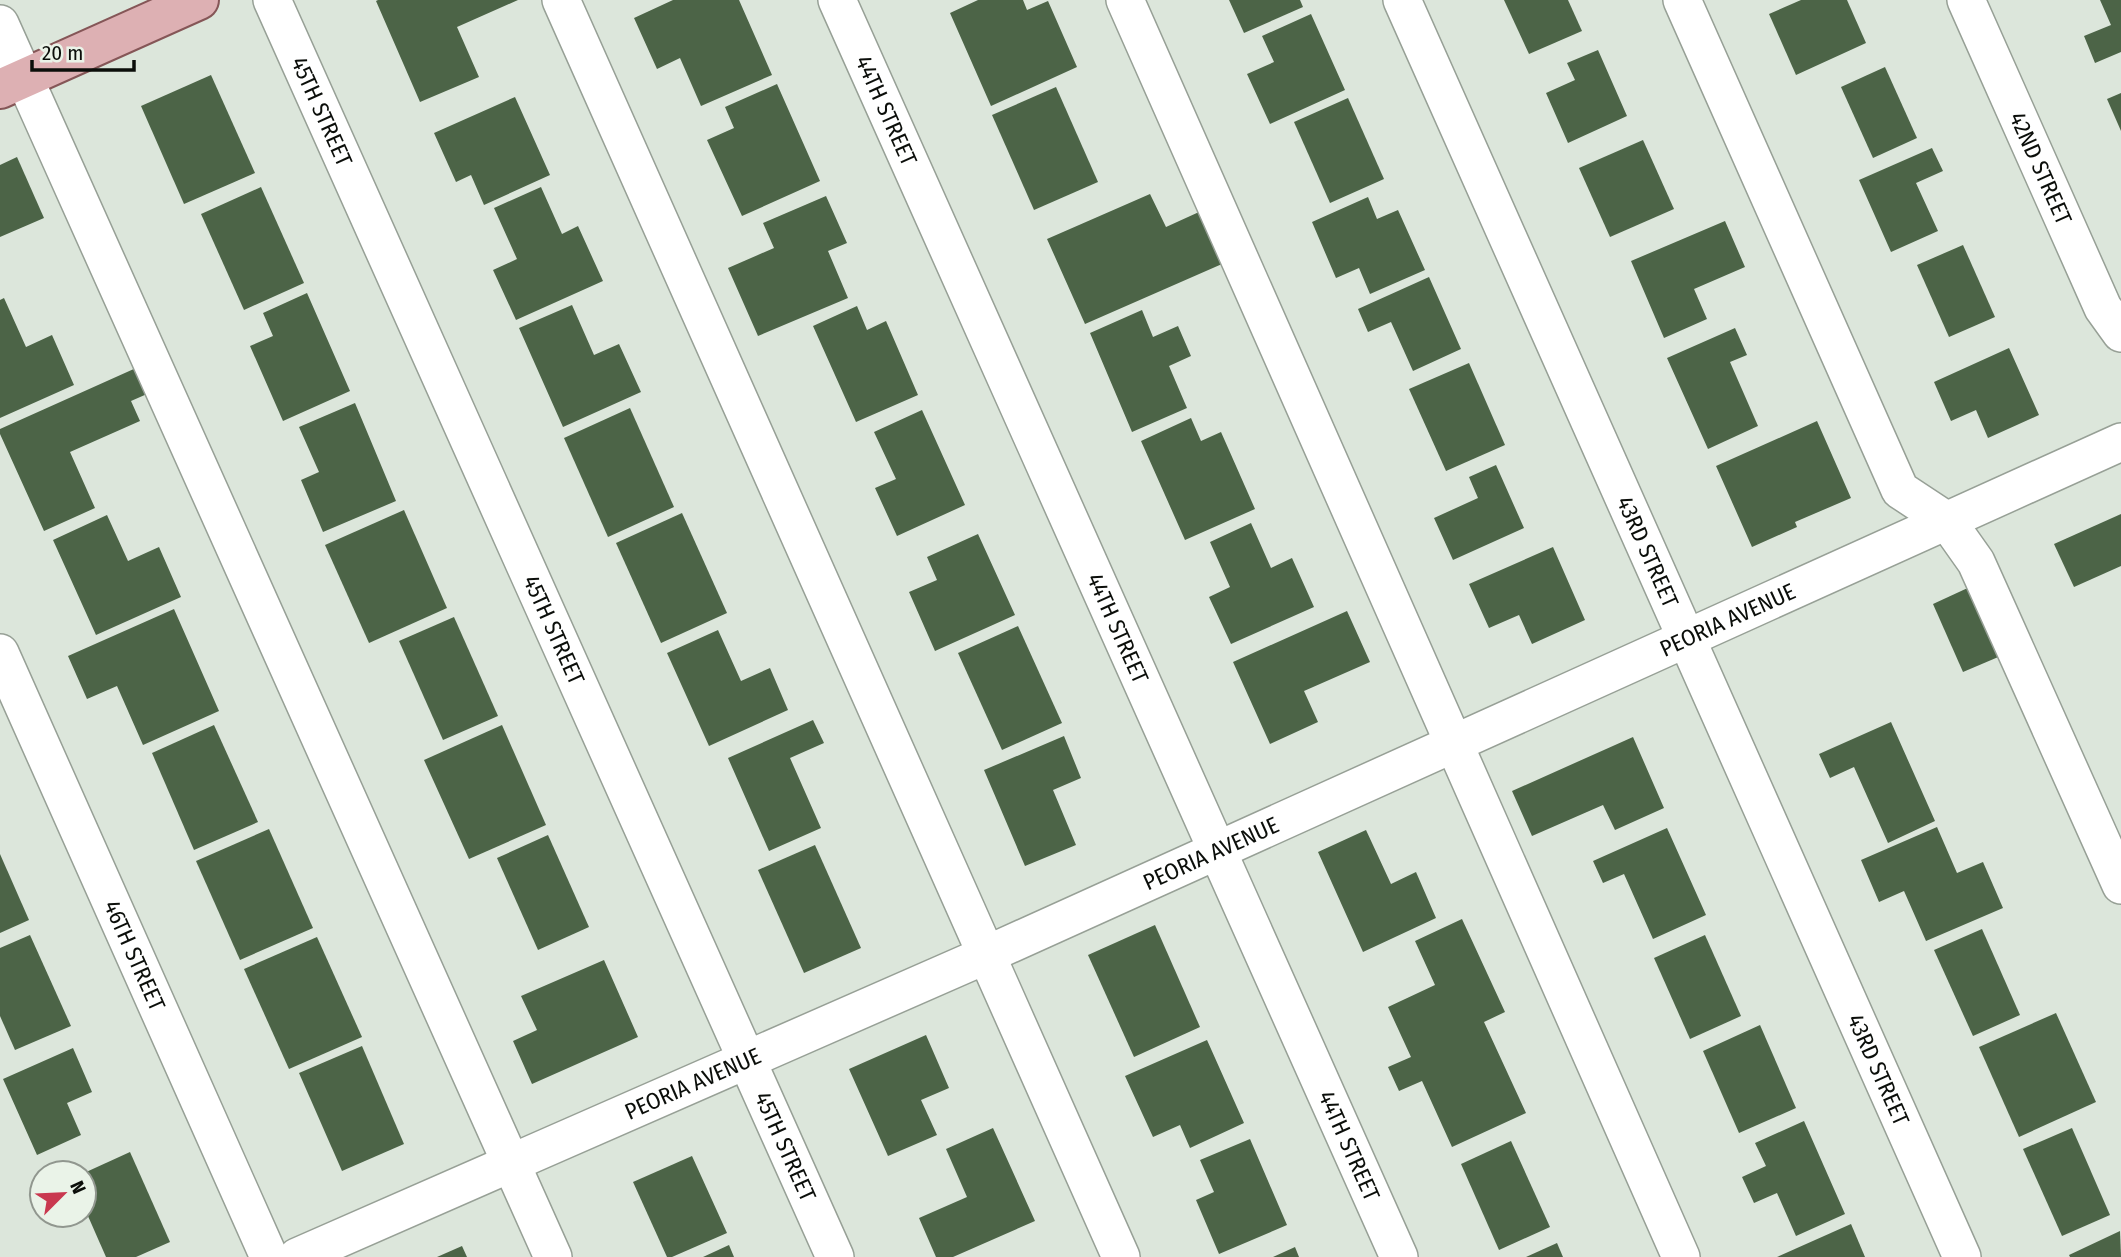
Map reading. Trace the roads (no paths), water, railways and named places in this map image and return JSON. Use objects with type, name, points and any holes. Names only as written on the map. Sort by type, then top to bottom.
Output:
[{"type":"main road","points":[[12,84],[199,0]]},
{"type":"street","name":"45TH STREET","points":[[272,0],[835,1257]]},
{"type":"street","points":[[561,0],[1121,1257]]},
{"type":"street","name":"44TH STREET","points":[[837,0],[1399,1257]]},
{"type":"street","points":[[1125,0],[1681,1257]]},
{"type":"street","name":"43RD STREET","points":[[1402,0],[1962,1257]]},
{"type":"street","points":[[1682,0],[1900,490],[1947,521],[1976,562],[2121,885]]},
{"type":"street","name":"42ND STREET","points":[[1966,0],[2103,308],[2121,333]]},
{"type":"street","points":[[0,24],[12,84],[553,1257]]},
{"type":"street","name":"PEORIA AVENUE","points":[[297,1257],[986,955],[2121,442]]},
{"type":"street","name":"46TH STREET","points":[[0,653],[269,1257]]}]
